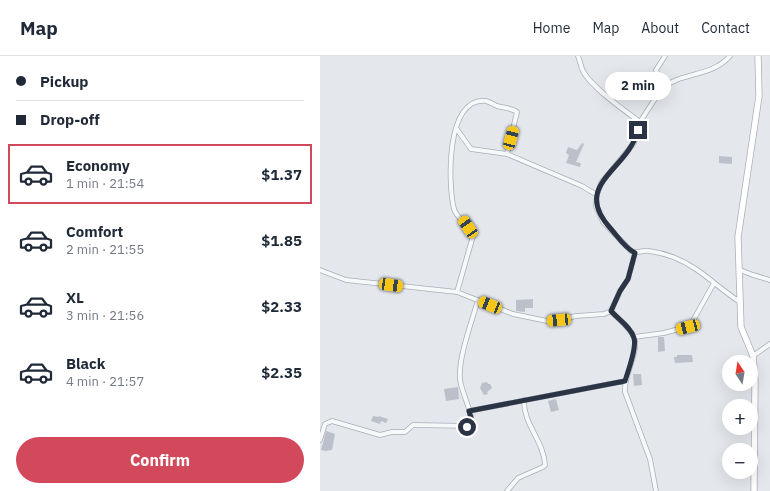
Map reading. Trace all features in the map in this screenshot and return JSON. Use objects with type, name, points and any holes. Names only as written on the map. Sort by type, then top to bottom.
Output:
[{"type":"main road","points":[[753,355],[740,328],[740,270],[738,237],[760,96],[758,56]]},
{"type":"main road","points":[[754,491],[755,391]]},
{"type":"street","points":[[578,56],[583,71],[591,81],[615,103],[640,122]]},
{"type":"street","points":[[662,88],[656,70],[665,56]]},
{"type":"street","points":[[730,56],[714,68],[675,81],[662,88],[640,122],[634,143],[601,183],[597,195],[596,206],[603,222],[629,249],[635,253],[649,251],[672,257],[698,269],[740,302]]},
{"type":"street","points":[[457,292],[473,240],[472,234],[463,220],[456,214],[454,208],[450,156],[452,137],[468,107],[486,101],[516,110],[518,112],[507,154]]},
{"type":"street","points":[[456,128],[471,149],[507,154],[582,186],[597,195]]},
{"type":"street","points":[[320,270],[346,280],[457,292],[513,314],[547,321],[576,316],[604,314],[611,311],[620,291],[628,279],[635,253]]},
{"type":"street","points":[[740,270],[770,280]]},
{"type":"street","points":[[634,336],[664,333],[690,326],[714,283]]},
{"type":"street","points":[[320,440],[323,427],[329,421],[383,435],[392,432],[405,432],[413,425],[471,427],[473,424],[460,383],[460,371],[478,300]]},
{"type":"street","points":[[611,311],[634,336],[632,358],[625,381],[625,392],[650,459],[656,491]]},
{"type":"street","points":[[754,355],[770,344]]},
{"type":"street","points":[[469,411],[625,381]]},
{"type":"street","points":[[507,491],[518,478],[543,468],[545,465],[542,449],[527,418],[524,400]]},
{"type":"building","points":[[582,143],[584,144],[576,162],[581,163],[580,167],[566,163],[569,155],[566,153],[568,147],[577,150]]},
{"type":"building","points":[[719,156],[732,157],[732,164],[719,163]]},
{"type":"building","points":[[533,299],[533,308],[525,308],[525,312],[516,311],[516,300]]},
{"type":"building","points":[[658,337],[664,337],[665,351],[658,352]]},
{"type":"building","points":[[677,355],[692,355],[693,362],[675,363],[674,357],[677,357]]},
{"type":"building","points":[[633,374],[641,374],[642,385],[634,386]]},
{"type":"building","points":[[487,382],[492,388],[487,392],[488,394],[484,395],[480,388],[482,383]]},
{"type":"building","points":[[458,387],[459,399],[446,401],[444,389]]},
{"type":"building","points":[[556,399],[559,410],[551,412],[548,401]]},
{"type":"building","points":[[373,416],[388,419],[386,423],[381,421],[380,424],[371,421]]},
{"type":"building","points":[[326,431],[335,434],[332,450],[325,451],[321,450]]},
{"type":"route","points":[[467,427],[471,427],[473,425],[469,411],[625,381],[632,358],[635,339],[629,329],[611,311],[617,296],[628,279],[635,253],[629,249],[603,222],[596,206],[597,195],[601,183],[634,143],[638,130]]}]
